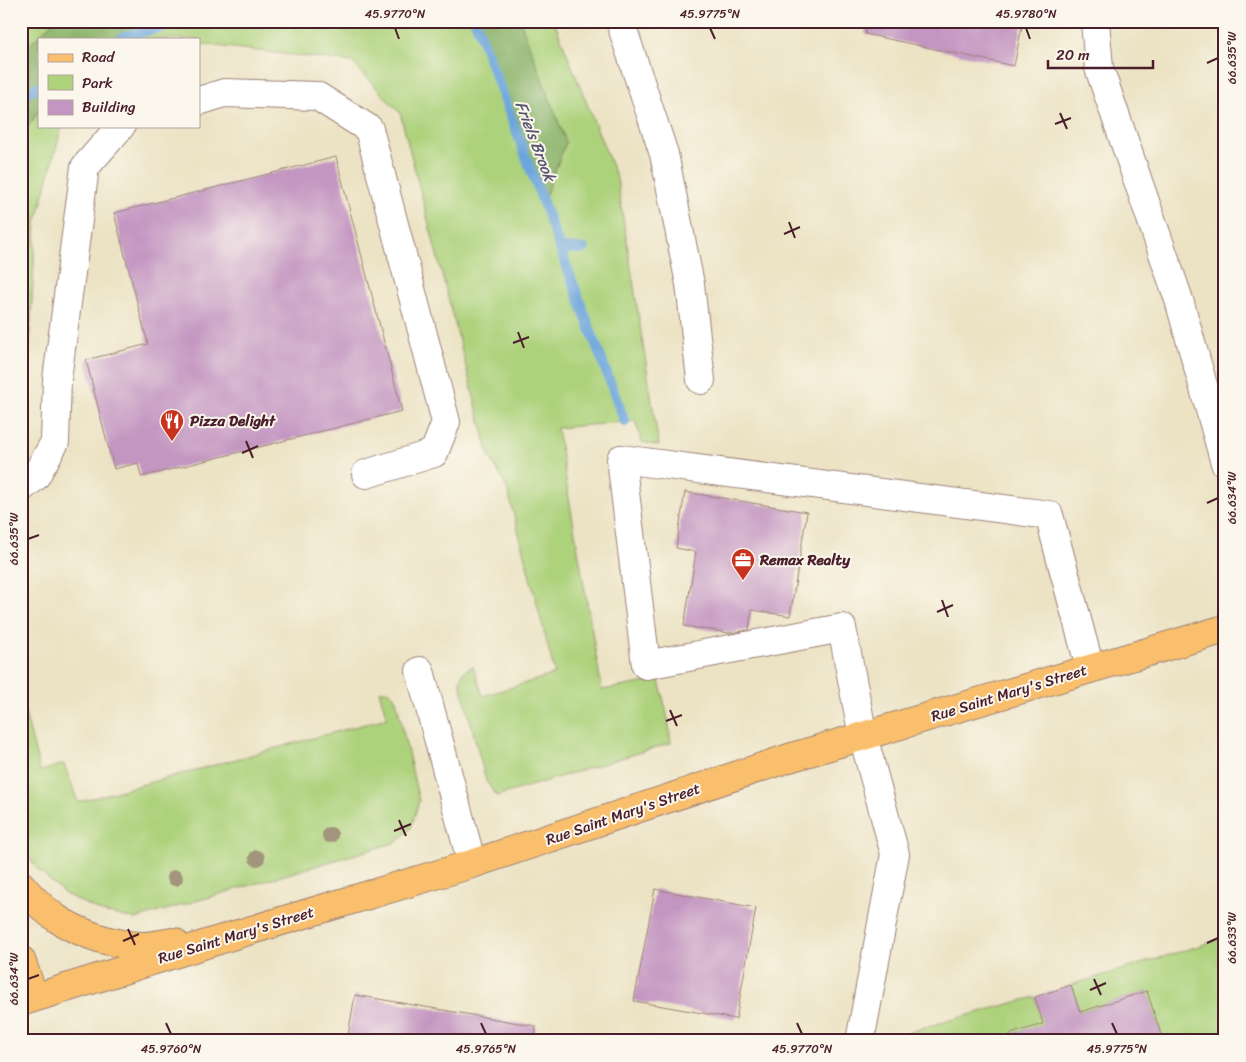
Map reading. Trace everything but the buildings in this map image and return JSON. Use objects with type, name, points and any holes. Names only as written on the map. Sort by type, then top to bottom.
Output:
[{"type":"main road","name":"Rue Saint Mary's Street","points":[[28,1000],[238,934],[472,864],[790,758],[1225,629]]},
{"type":"main road","points":[[21,885],[31,897],[56,919],[84,934],[117,943],[142,946],[238,934]]},
{"type":"main road","points":[[21,960],[28,1000]]},
{"type":"lane","points":[[620,21],[664,154],[690,284],[701,380]]},
{"type":"lane","points":[[1095,21],[1099,68],[1179,300],[1225,463]]},
{"type":"lane","points":[[200,101],[224,93],[317,96],[369,130],[446,422],[434,452],[366,474]]},
{"type":"lane","points":[[21,488],[35,477],[55,442],[57,379],[85,167],[118,128]]},
{"type":"lane","points":[[860,1041],[894,854],[863,736],[842,628],[646,665],[621,459],[1049,515],[1090,668]]},
{"type":"lane","points":[[420,671],[472,864]]},
{"type":"green space","points":[[21,21],[54,21],[21,53]]},
{"type":"green space","points":[[54,21],[210,21],[122,38],[38,38],[38,112],[27,128],[21,129],[21,53]]},
{"type":"green space","points":[[210,21],[475,21],[543,201],[566,142],[520,21],[554,21],[617,179],[659,446],[642,442],[635,421],[557,428],[602,690],[659,680],[668,719],[671,743],[497,796],[486,781],[460,681],[463,672],[473,666],[483,696],[555,674],[507,488],[489,455],[400,113],[352,62],[200,44],[200,38],[122,38]]},
{"type":"green space","points":[[475,21],[520,21],[566,142],[543,202]]},
{"type":"green space","points":[[38,112],[38,128],[61,128],[36,224],[25,436],[21,441],[21,129],[27,128]]},
{"type":"green space","points":[[379,691],[390,691],[396,700],[419,801],[411,828],[397,842],[135,919],[102,912],[65,894],[37,869],[21,845],[21,697],[40,771],[64,764],[78,802],[387,718]]},
{"type":"green space","points":[[1225,938],[1225,1041],[1163,1041],[1147,991],[1080,1012],[1071,985]]},
{"type":"green space","points":[[1035,997],[1049,1041],[886,1041],[925,1027]]},
{"type":"waterway","name":"Friels Brook","points":[[122,38],[189,21]]},
{"type":"waterway","name":"Friels Brook","points":[[475,21],[560,248],[584,249]]},
{"type":"waterway","name":"Friels Brook","points":[[21,96],[38,87]]},
{"type":"waterway","points":[[560,248],[625,422]]},
{"type":"place","name":"Pizza Delight","points":[[172,442]]},
{"type":"place","name":"Remax Realty","points":[[743,581]]}]
